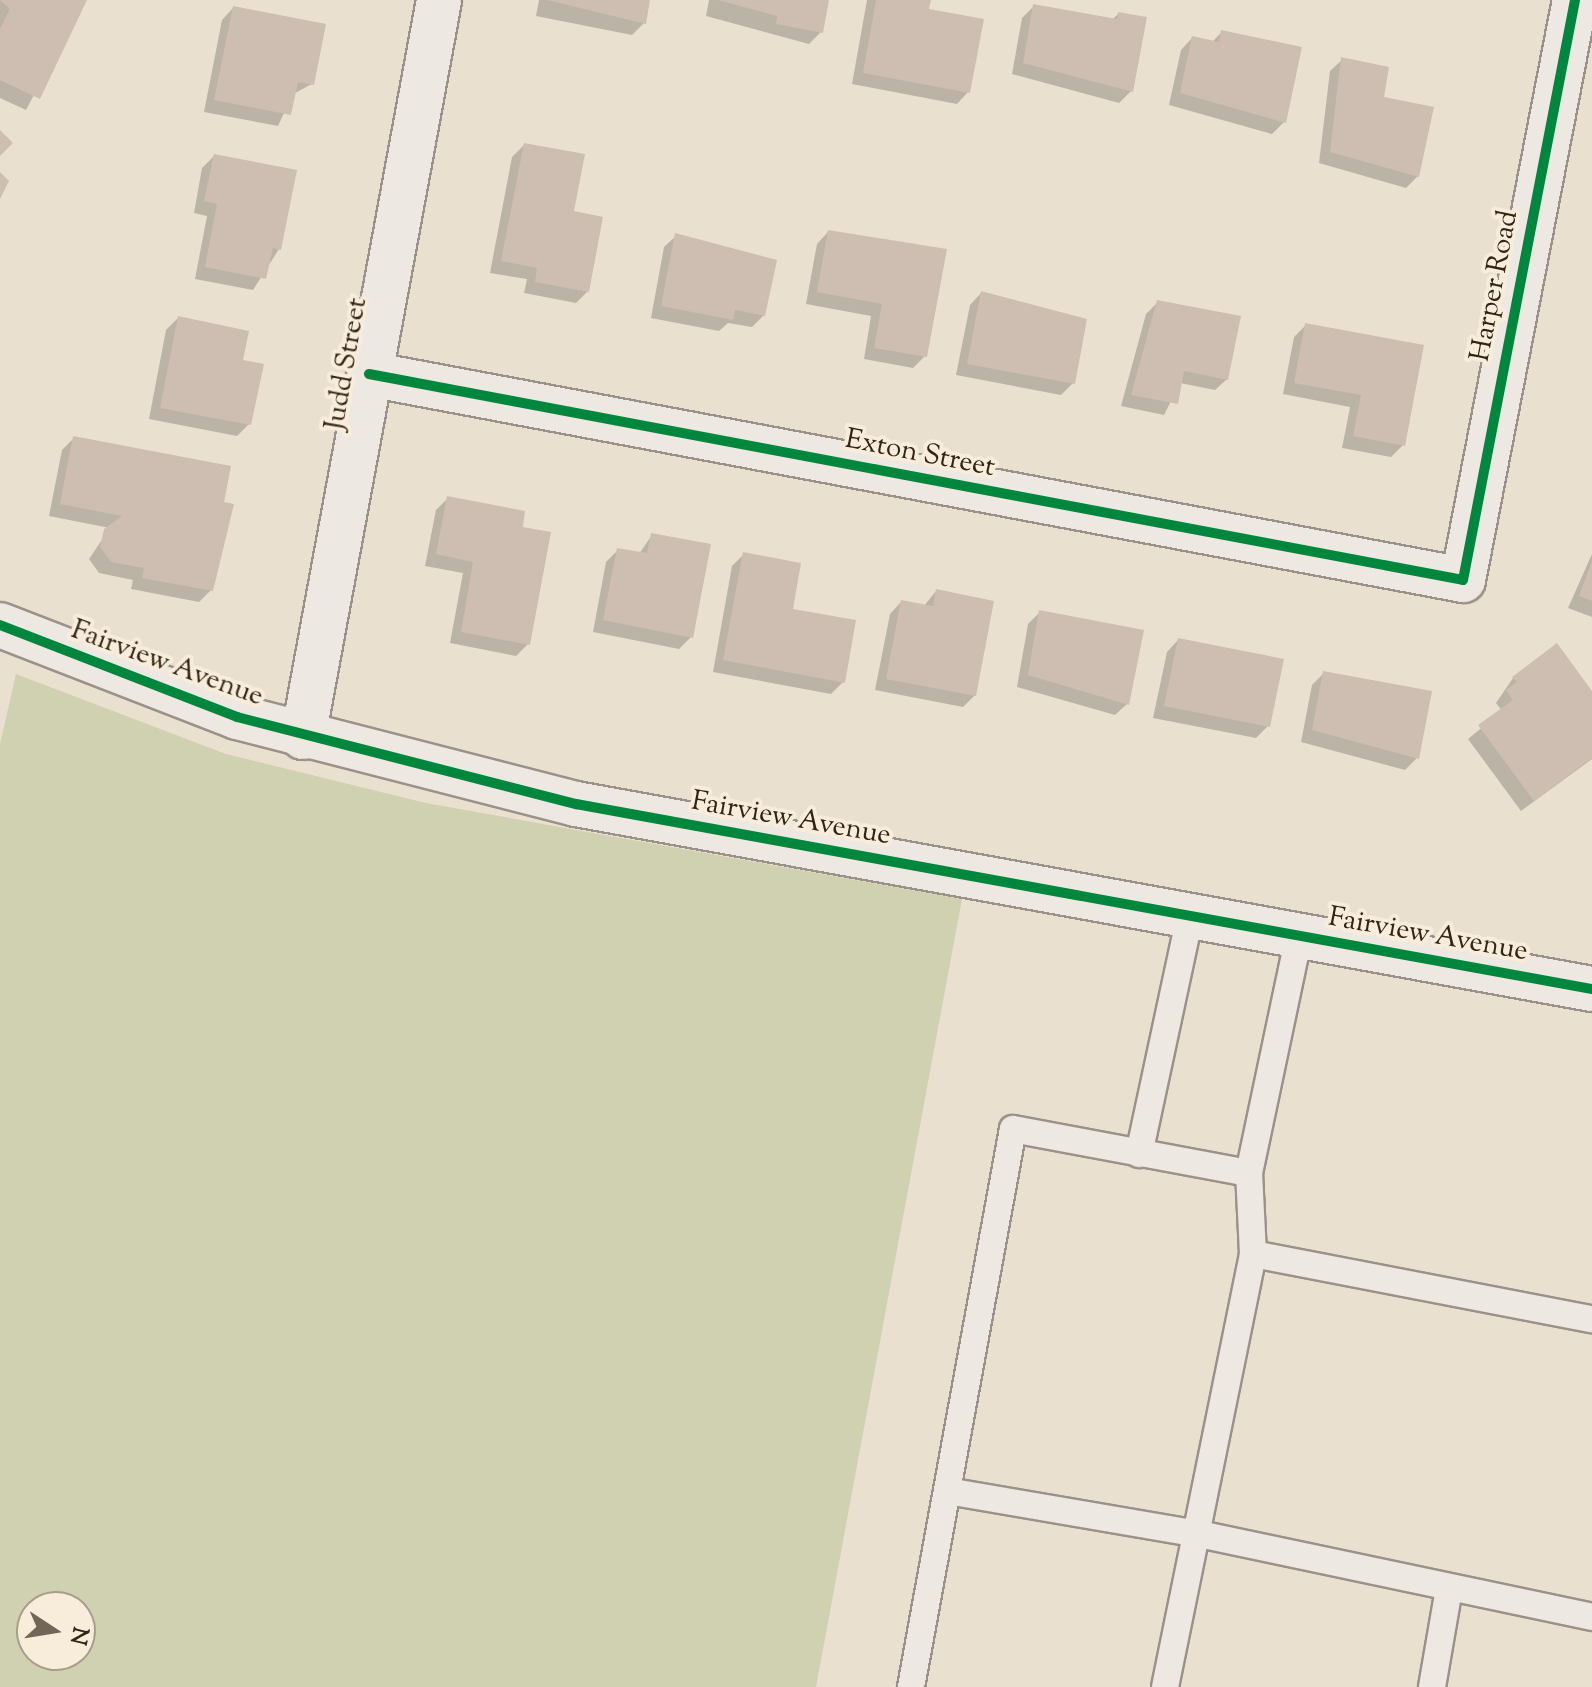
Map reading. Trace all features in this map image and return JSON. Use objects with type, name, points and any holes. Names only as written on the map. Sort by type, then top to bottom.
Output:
[{"type":"street","name":"Judd Street","points":[[303,737],[439,0]]},
{"type":"street","name":"Harper Road","points":[[1463,580],[1575,0]]},
{"type":"street","name":"Exton Street","points":[[369,374],[1463,580]]},
{"type":"street","name":"Fairview Avenue","points":[[0,625],[88,664],[303,737],[576,804],[1592,989]]},
{"type":"lane","points":[[1139,1154],[1190,916]]},
{"type":"lane","points":[[1165,1687],[1253,1254],[1249,1173],[1299,936]]},
{"type":"lane","points":[[911,1687],[1013,1129],[1249,1173]]},
{"type":"lane","points":[[1253,1254],[1592,1319]]},
{"type":"lane","points":[[947,1491],[1194,1533],[1592,1617]]},
{"type":"lane","points":[[1432,1687],[1449,1589]]},
{"type":"green space","points":[[16,674],[226,754],[426,803],[962,899],[816,1687],[0,1687],[0,744]]},
{"type":"building","points":[[0,0],[87,0],[40,99],[0,80],[0,29],[10,9]]},
{"type":"building","points":[[547,0],[650,0],[646,24]]},
{"type":"building","points":[[718,0],[829,0],[823,33],[776,24],[777,16]]},
{"type":"building","points":[[876,0],[931,0],[929,9],[984,19],[970,93],[863,73]]},
{"type":"building","points":[[1033,4],[1117,19],[1118,12],[1147,17],[1133,92],[1023,63]]},
{"type":"building","points":[[233,6],[326,24],[314,85],[298,82],[291,115],[214,100]]},
{"type":"building","points":[[1221,30],[1302,47],[1286,123],[1180,93],[1192,36],[1219,42]]},
{"type":"building","points":[[1341,57],[1389,67],[1384,97],[1434,107],[1419,177],[1330,152]]},
{"type":"building","points":[[0,130],[13,143],[0,156]]},
{"type":"building","points":[[524,143],[585,154],[574,211],[603,217],[589,292],[535,282],[537,268],[501,261]]},
{"type":"building","points":[[214,154],[297,170],[281,250],[273,248],[266,279],[205,267],[217,204],[204,201]]},
{"type":"building","points":[[0,172],[9,181],[0,199]]},
{"type":"building","points":[[828,230],[947,249],[927,357],[874,348],[882,304],[817,292]]},
{"type":"building","points":[[675,233],[777,260],[765,316],[735,310],[733,320],[661,306]]},
{"type":"building","points":[[981,291],[1087,319],[1075,384],[967,364]]},
{"type":"building","points":[[1157,300],[1241,316],[1228,380],[1184,371],[1178,404],[1131,395]]},
{"type":"building","points":[[178,316],[249,331],[243,360],[264,364],[251,425],[160,408]]},
{"type":"building","points":[[1305,323],[1424,345],[1405,446],[1353,436],[1361,395],[1294,383]]},
{"type":"building","points":[[73,436],[231,466],[224,502],[234,504],[213,591],[142,578],[144,568],[111,562],[100,547],[104,529],[122,516],[60,504]]},
{"type":"building","points":[[447,496],[525,511],[523,527],[551,532],[530,645],[461,632],[473,562],[436,554]]},
{"type":"building","points":[[651,533],[711,544],[693,638],[603,620],[617,548],[647,553]]},
{"type":"building","points":[[743,552],[801,563],[793,609],[856,620],[845,683],[723,660]]},
{"type":"building","points":[[1592,561],[1592,601],[1579,596]]},
{"type":"building","points":[[936,589],[994,601],[976,696],[886,679],[901,600],[933,606]]},
{"type":"building","points":[[1039,610],[1144,630],[1129,705],[1028,675]]},
{"type":"building","points":[[1178,638],[1284,659],[1270,727],[1164,706]]},
{"type":"building","points":[[1557,643],[1592,691],[1592,758],[1534,801],[1478,725],[1513,700],[1506,690],[1517,682],[1512,677]]},
{"type":"building","points":[[1323,671],[1432,691],[1419,759],[1312,730]]},
{"type":"cycle path","points":[[369,374],[1463,580],[1575,0]]},
{"type":"cycle path","points":[[0,625],[237,717],[576,804],[1592,989]]}]
